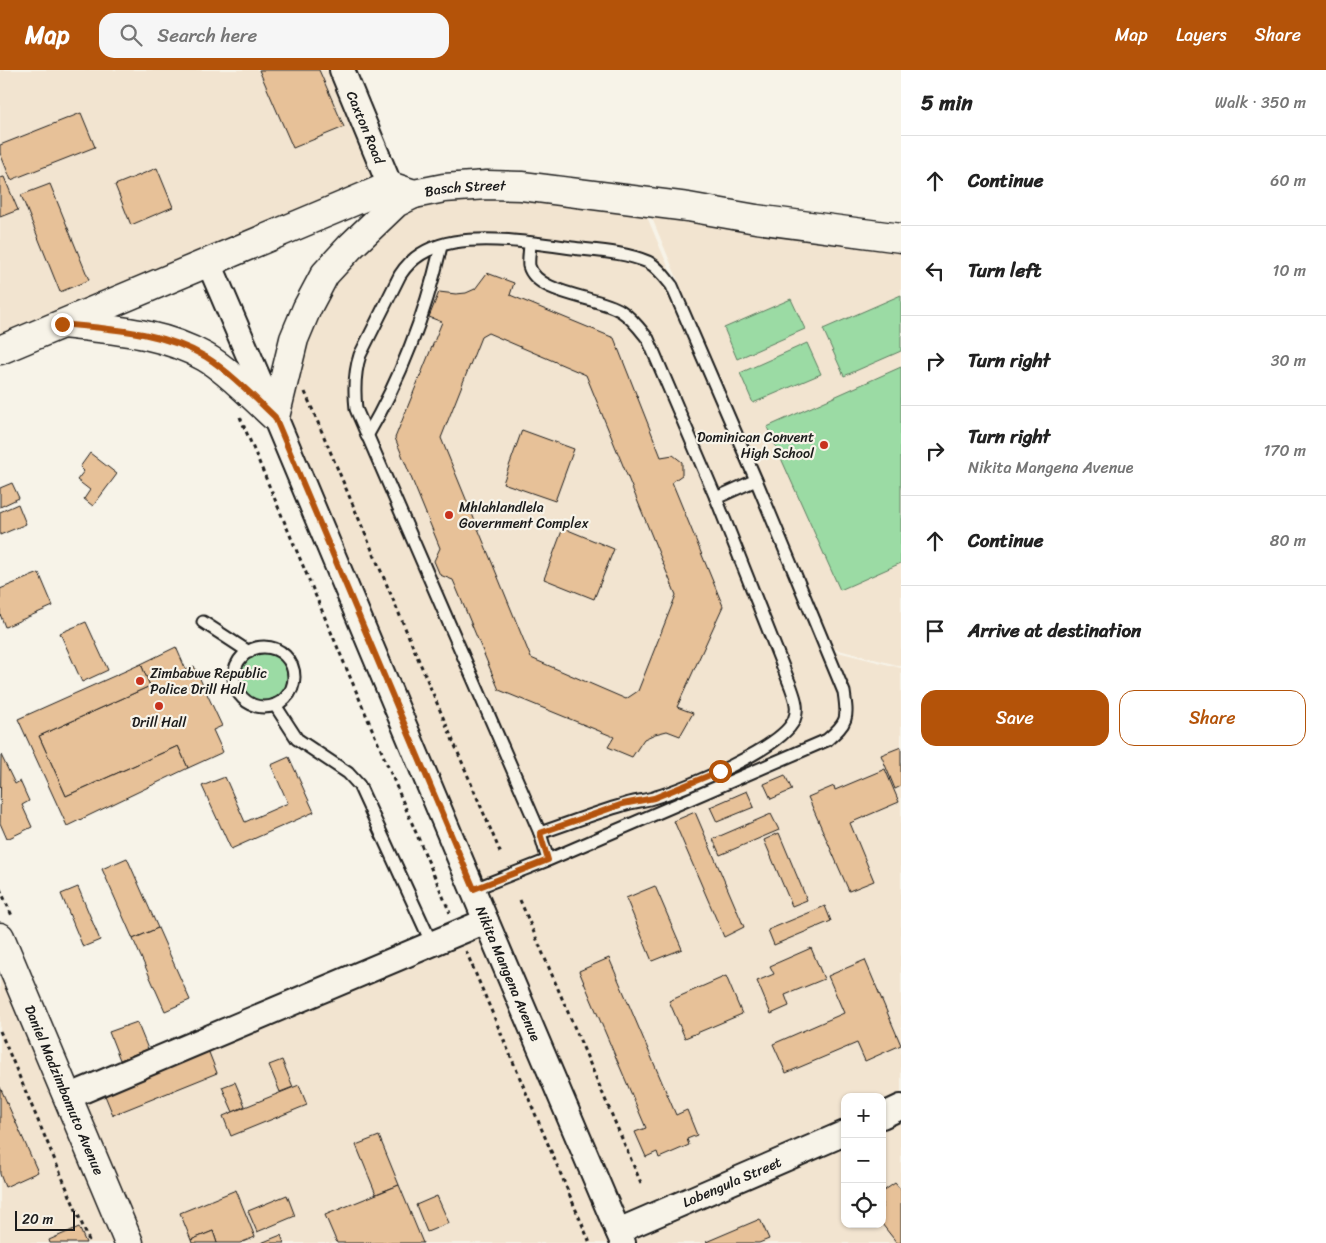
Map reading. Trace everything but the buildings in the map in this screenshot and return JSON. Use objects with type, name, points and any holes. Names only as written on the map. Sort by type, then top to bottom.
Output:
[{"type":"street","name":"Caxton Road","points":[[342,70],[402,190]]},
{"type":"street","name":"Basch Street","points":[[0,350],[209,263],[402,190],[487,185],[522,186],[688,207],[756,219],[901,238]]},
{"type":"street","points":[[62,324],[141,333],[176,344],[206,358],[233,379],[275,417],[294,339],[307,308],[325,274],[396,203],[402,190]]},
{"type":"street","name":"Nikita Mangena Avenue","points":[[209,263],[474,889],[486,922],[621,1237]]},
{"type":"street","points":[[68,1096],[486,922]]},
{"type":"street","name":"Daniel Madzimbamuto Avenue","points":[[0,937],[129,1243]]},
{"type":"street","points":[[886,1114],[901,1107]]},
{"type":"street","name":"Lobengula Street","points":[[621,1237],[841,1135]]},
{"type":"lane","points":[[474,889],[548,860],[827,740],[840,729],[847,714],[844,692],[756,480],[672,286],[661,272],[650,263],[629,255],[530,243],[476,240],[454,242],[420,254],[407,264],[400,275],[360,355],[356,369],[354,394],[356,409],[540,833],[548,860]]},
{"type":"lane","points":[[530,243],[529,265],[534,276],[545,285],[620,311],[636,324],[648,339],[716,498],[796,704],[794,720],[786,732],[774,742],[706,778],[654,798],[623,804],[540,833]]},
{"type":"lane","points":[[367,436],[381,414],[400,373],[435,272],[440,246]]},
{"type":"lane","points":[[716,498],[756,480]]},
{"type":"lane","points":[[203,622],[249,652]]},
{"type":"lane","points":[[258,648],[277,650],[291,664],[294,673],[290,693],[275,705],[255,706],[246,702],[239,695],[234,676],[236,666],[241,658],[249,652],[258,648]]},
{"type":"lane","points":[[275,705],[297,739],[348,773],[359,785],[432,944]]},
{"type":"path","points":[[301,383],[501,854]]},
{"type":"path","points":[[238,413],[590,1243]]},
{"type":"path","points":[[520,900],[641,1184]]},
{"type":"path","points":[[0,1031],[90,1243]]},
{"type":"shaded area","points":[[0,70],[328,70],[375,181],[0,343]]},
{"type":"shaded area","points":[[444,192],[642,205],[830,650],[901,668],[901,1243],[134,1243],[75,1098],[490,923],[279,415],[309,310],[398,207]]},
{"type":"shaded area","name":"Dominican Convent High School","points":[[647,206],[901,242],[901,666],[831,648]]},
{"type":"shaded area","points":[[0,954],[122,1243],[0,1243]]},
{"type":"green space","points":[[901,295],[901,351],[844,376],[823,329]]},
{"type":"green space","points":[[791,299],[805,329],[737,359],[724,328]]},
{"type":"green space","points":[[807,343],[821,374],[753,403],[740,373]]},
{"type":"green space","points":[[901,367],[901,563],[840,590],[767,427]]},
{"type":"green space","points":[[258,651],[268,651],[282,658],[289,672],[289,682],[282,696],[268,703],[258,703],[248,699],[241,692],[237,682],[237,672],[241,662],[248,655]]},
{"type":"place","name":"Dominican Convent High School","points":[[824,445]]},
{"type":"place","name":"Mhlahlandlela Government Complex","points":[[449,515]]},
{"type":"place","name":"Zimbabwe Republic Police Drill Hall","points":[[140,681]]},
{"type":"place","name":"Drill Hall","points":[[159,706]]},
{"type":"route","points":[[62,324],[141,333],[176,344],[206,358],[233,379],[275,417],[474,889],[548,860],[540,833],[623,804],[654,798],[720,771]]}]
